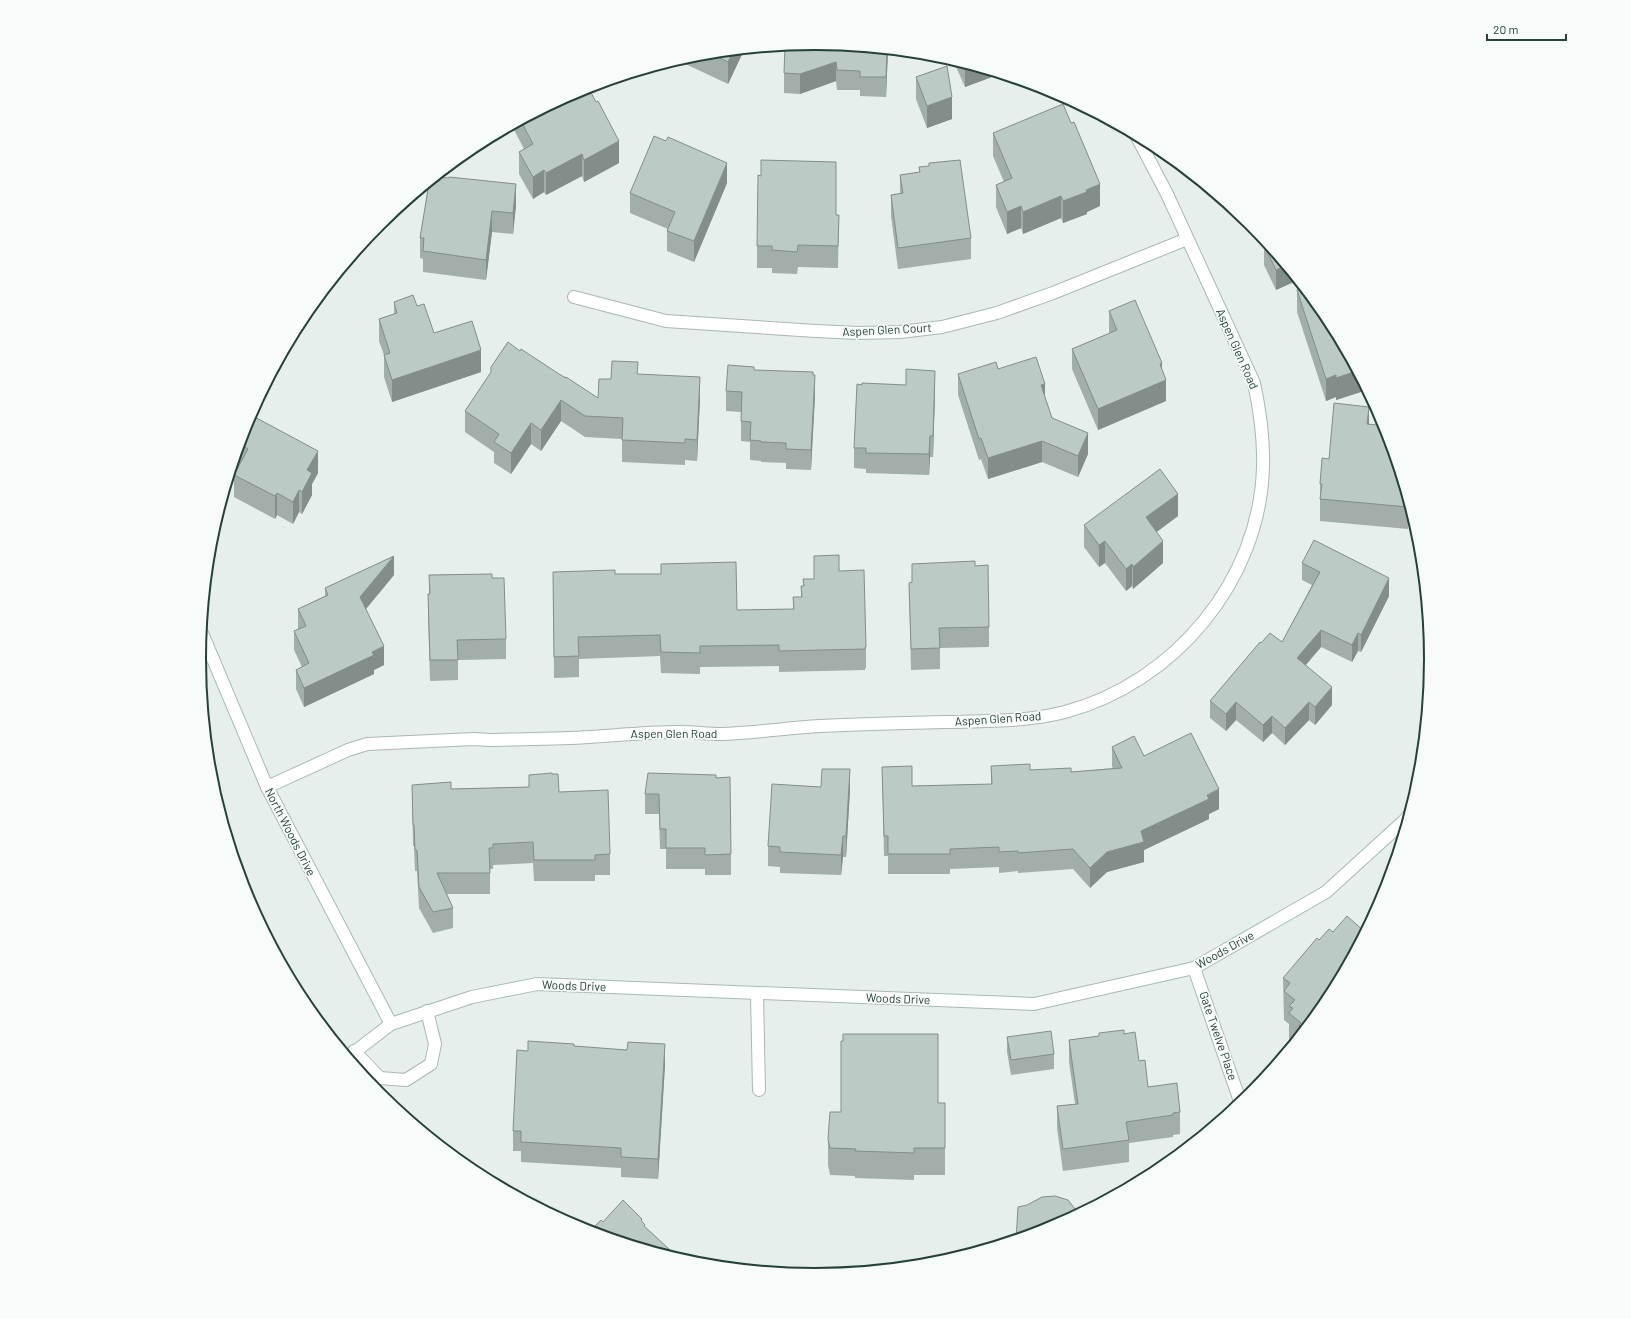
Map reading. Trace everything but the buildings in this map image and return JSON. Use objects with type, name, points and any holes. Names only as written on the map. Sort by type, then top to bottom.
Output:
[{"type":"street","name":"Aspen Glen Road","points":[[267,787],[348,750],[367,744],[474,739],[490,740],[589,737],[680,732],[720,734],[821,726],[949,722],[973,723],[1033,719],[1094,703],[1122,690],[1149,673],[1174,654],[1196,631],[1215,607],[1232,580],[1245,552],[1254,525],[1260,497],[1263,468],[1263,439],[1260,411],[1254,383],[1167,194],[1141,145]]},
{"type":"street","name":"Aspen Glen Court","points":[[574,297],[666,322],[858,333],[900,332],[942,327],[997,313],[1060,291],[1187,239]]},
{"type":"street","name":"North Woods Drive","points":[[206,644],[267,787],[391,1024]]},
{"type":"street","name":"Woods Drive","points":[[351,1054],[391,1024],[472,997],[537,984],[1034,1004],[1194,968],[1326,892],[1402,822]]},
{"type":"street","name":"Gate Twelve Place","points":[[1194,968],[1239,1097]]},
{"type":"street","points":[[757,994],[759,1090]]},
{"type":"street","points":[[352,1054],[380,1078],[406,1080],[431,1064],[435,1044],[427,1011]]}]
